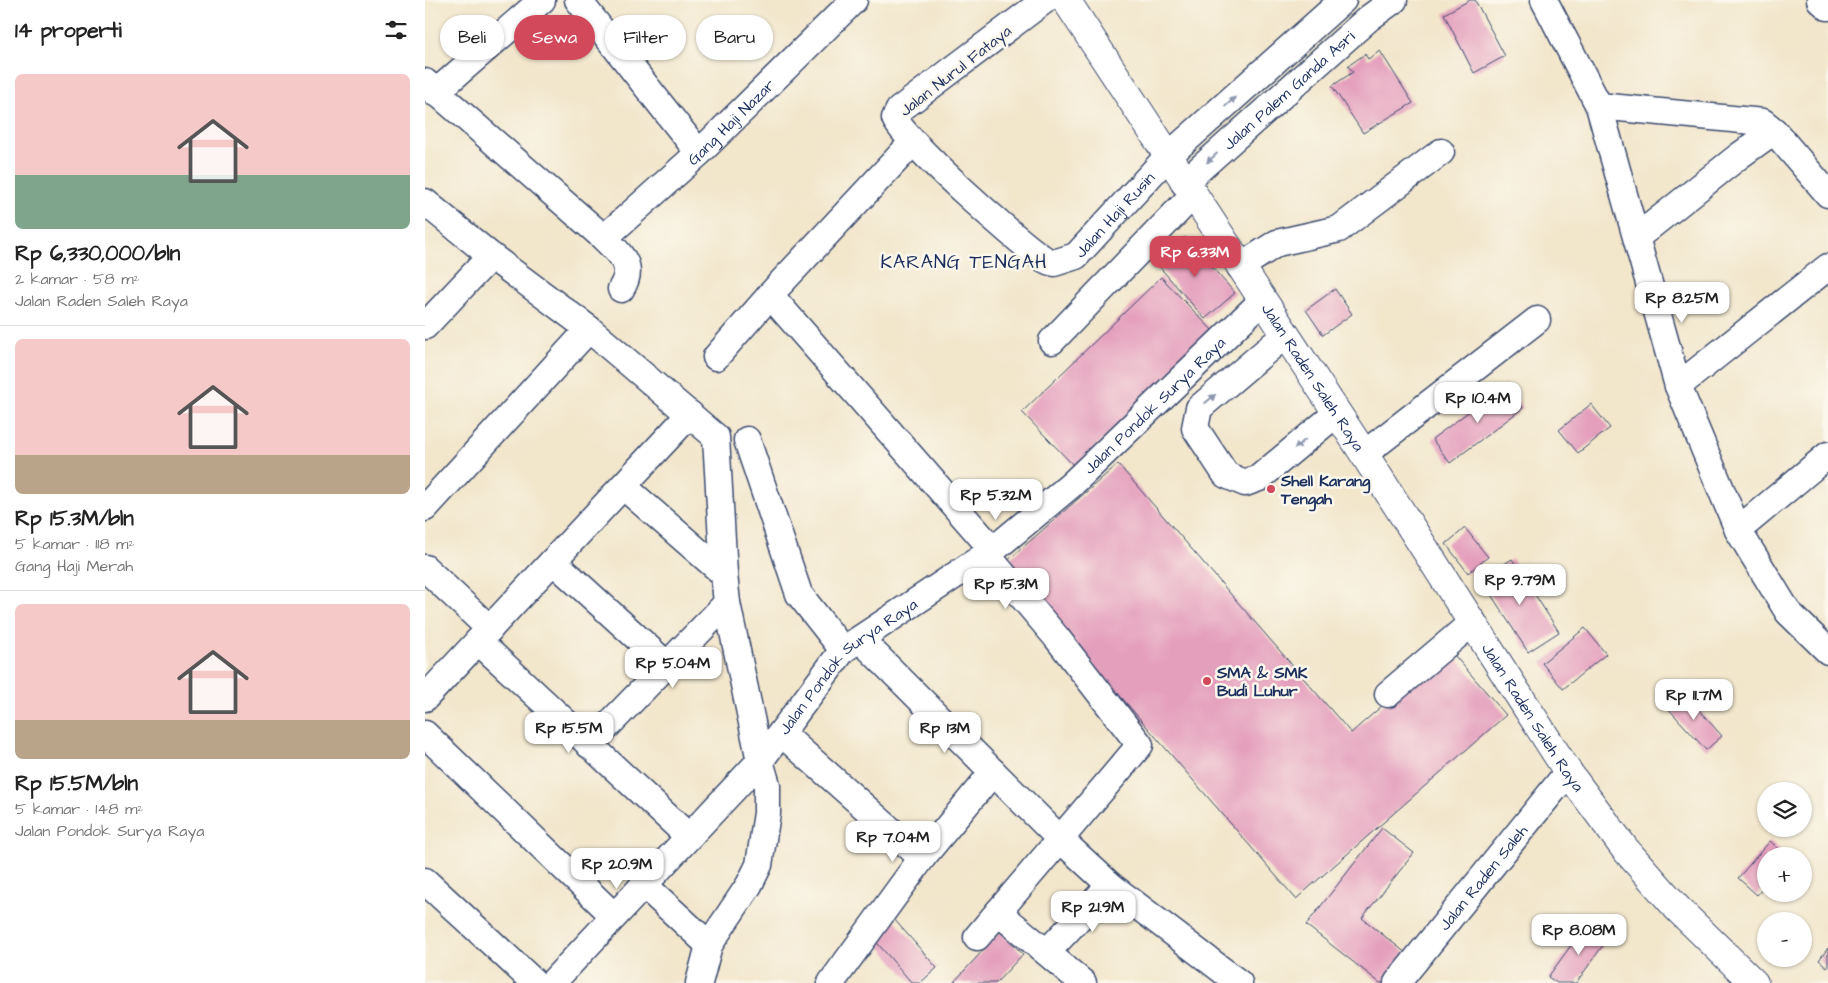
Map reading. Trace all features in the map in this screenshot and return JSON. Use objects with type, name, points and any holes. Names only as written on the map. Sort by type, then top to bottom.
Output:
[{"type":"main road","name":"Jalan Raden Saleh Raya","points":[[1065,0],[1167,158],[1364,454],[1568,772],[1625,849],[1677,909],[1749,982]]},
{"type":"street","points":[[542,0],[430,88],[604,238],[624,260],[628,271],[621,289]]},
{"type":"street","points":[[578,0],[699,153]]},
{"type":"street","name":"Gang Haji Nazar","points":[[604,238],[699,153],[854,0]]},
{"type":"street","name":"Jalan Nurul Fataya","points":[[916,145],[896,122],[895,118],[899,110],[1045,0]]},
{"type":"street","name":"Jalan Palem Ganda Asri","points":[[1167,158],[1343,0]]},
{"type":"street","name":"Jalan Palem Ganda Asri","points":[[1052,341],[1189,189],[1369,18],[1394,0]]},
{"type":"street","points":[[1544,0],[1599,106],[1678,386],[1738,530],[1787,612],[1828,651]]},
{"type":"street","points":[[1820,0],[1828,7]]},
{"type":"street","points":[[1599,106],[1763,122],[1774,131],[1828,194]]},
{"type":"street","points":[[1637,238],[1739,156],[1774,131]]},
{"type":"street","points":[[716,357],[770,295],[916,145]]},
{"type":"street","name":"Jalan Haji Rusin","points":[[916,145],[1015,238],[1043,259],[1055,263],[1076,256],[1167,158]]},
{"type":"street","points":[[1240,267],[1277,243],[1339,229],[1441,152]]},
{"type":"street","points":[[425,202],[491,256],[589,329],[716,437],[727,603],[760,761],[767,785],[767,813],[759,865],[749,885],[709,945],[699,983]]},
{"type":"street","points":[[425,326],[491,256]]},
{"type":"street","points":[[1678,386],[1828,267]]},
{"type":"street","points":[[770,295],[990,553],[1140,745],[977,937]]},
{"type":"street","name":"Jalan Pondok Surya Raya","points":[[553,983],[643,884],[760,761],[851,645],[990,553],[1071,485],[1263,300]]},
{"type":"street","points":[[1364,454],[1537,320]]},
{"type":"street","points":[[425,508],[589,329]]},
{"type":"street","points":[[1285,335],[1199,408],[1195,428],[1226,475],[1245,483],[1259,478],[1337,413]]},
{"type":"street","points":[[425,698],[690,414]]},
{"type":"street","points":[[747,440],[799,594],[851,645],[993,772],[1060,839],[1110,885],[1239,983]]},
{"type":"street","points":[[1738,530],[1828,456]]},
{"type":"street","points":[[623,486],[724,574]]},
{"type":"street","points":[[553,561],[667,665]]},
{"type":"street","points":[[425,568],[484,635],[589,745],[688,836]]},
{"type":"street","points":[[589,745],[727,603]]},
{"type":"street","points":[[1388,694],[1473,622]]},
{"type":"street","points":[[781,733],[922,858]]},
{"type":"street","points":[[425,734],[614,916]]},
{"type":"street","points":[[831,983],[922,858],[993,772]]},
{"type":"street","name":"Jalan Raden Saleh","points":[[1397,983],[1568,772]]},
{"type":"street","points":[[643,884],[709,945]]},
{"type":"street","points":[[426,885],[528,977]]},
{"type":"street","points":[[1047,952],[1110,885]]},
{"type":"street","points":[[998,912],[1083,983]]},
{"type":"building","points":[[1470,0],[1475,0],[1505,56],[1474,73],[1444,14]]},
{"type":"building","points":[[1380,51],[1413,103],[1363,133],[1332,86],[1353,72],[1348,66],[1365,54],[1368,59]]},
{"type":"building","points":[[1185,237],[1235,293],[1205,319],[1156,263]]},
{"type":"building","points":[[1161,277],[1213,331],[1075,467],[1022,412]]},
{"type":"building","points":[[1335,289],[1352,314],[1323,335],[1306,310]]},
{"type":"building","points":[[1506,384],[1523,408],[1450,463],[1432,439]]},
{"type":"building","points":[[1591,404],[1610,428],[1578,453],[1559,430]]},
{"type":"building","name":"SMA & SMK Budi Luhur","points":[[1118,464],[1351,733],[1448,648],[1506,715],[1296,899],[1005,563]]},
{"type":"building","points":[[1465,528],[1488,557],[1468,573],[1446,544]]},
{"type":"building","points":[[1512,559],[1559,632],[1528,652],[1481,579]]},
{"type":"building","points":[[1585,628],[1606,654],[1563,689],[1542,663]]},
{"type":"building","points":[[1682,691],[1722,736],[1706,750],[1666,706]]},
{"type":"building","points":[[1382,828],[1414,853],[1362,918],[1412,958],[1392,983],[1380,983],[1306,925]]},
{"type":"building","points":[[1770,841],[1777,847],[1765,847]]},
{"type":"building","points":[[1757,856],[1757,895],[1738,878]]},
{"type":"building","points":[[893,918],[937,968],[920,983],[912,983],[872,937]]},
{"type":"building","points":[[1588,922],[1609,937],[1576,983],[1557,983],[1548,977]]},
{"type":"building","points":[[1000,932],[1023,954],[996,983],[953,983]]},
{"type":"building","points":[[1828,948],[1828,968],[1819,960]]},
{"type":"place","name":"Shell Karang Tengah","points":[[1271,489]]},
{"type":"place","name":"SMA & SMK Budi Luhur","points":[[1207,681]]},
{"type":"district","name":"KARANG TENGAH","points":[[964,261]]}]
